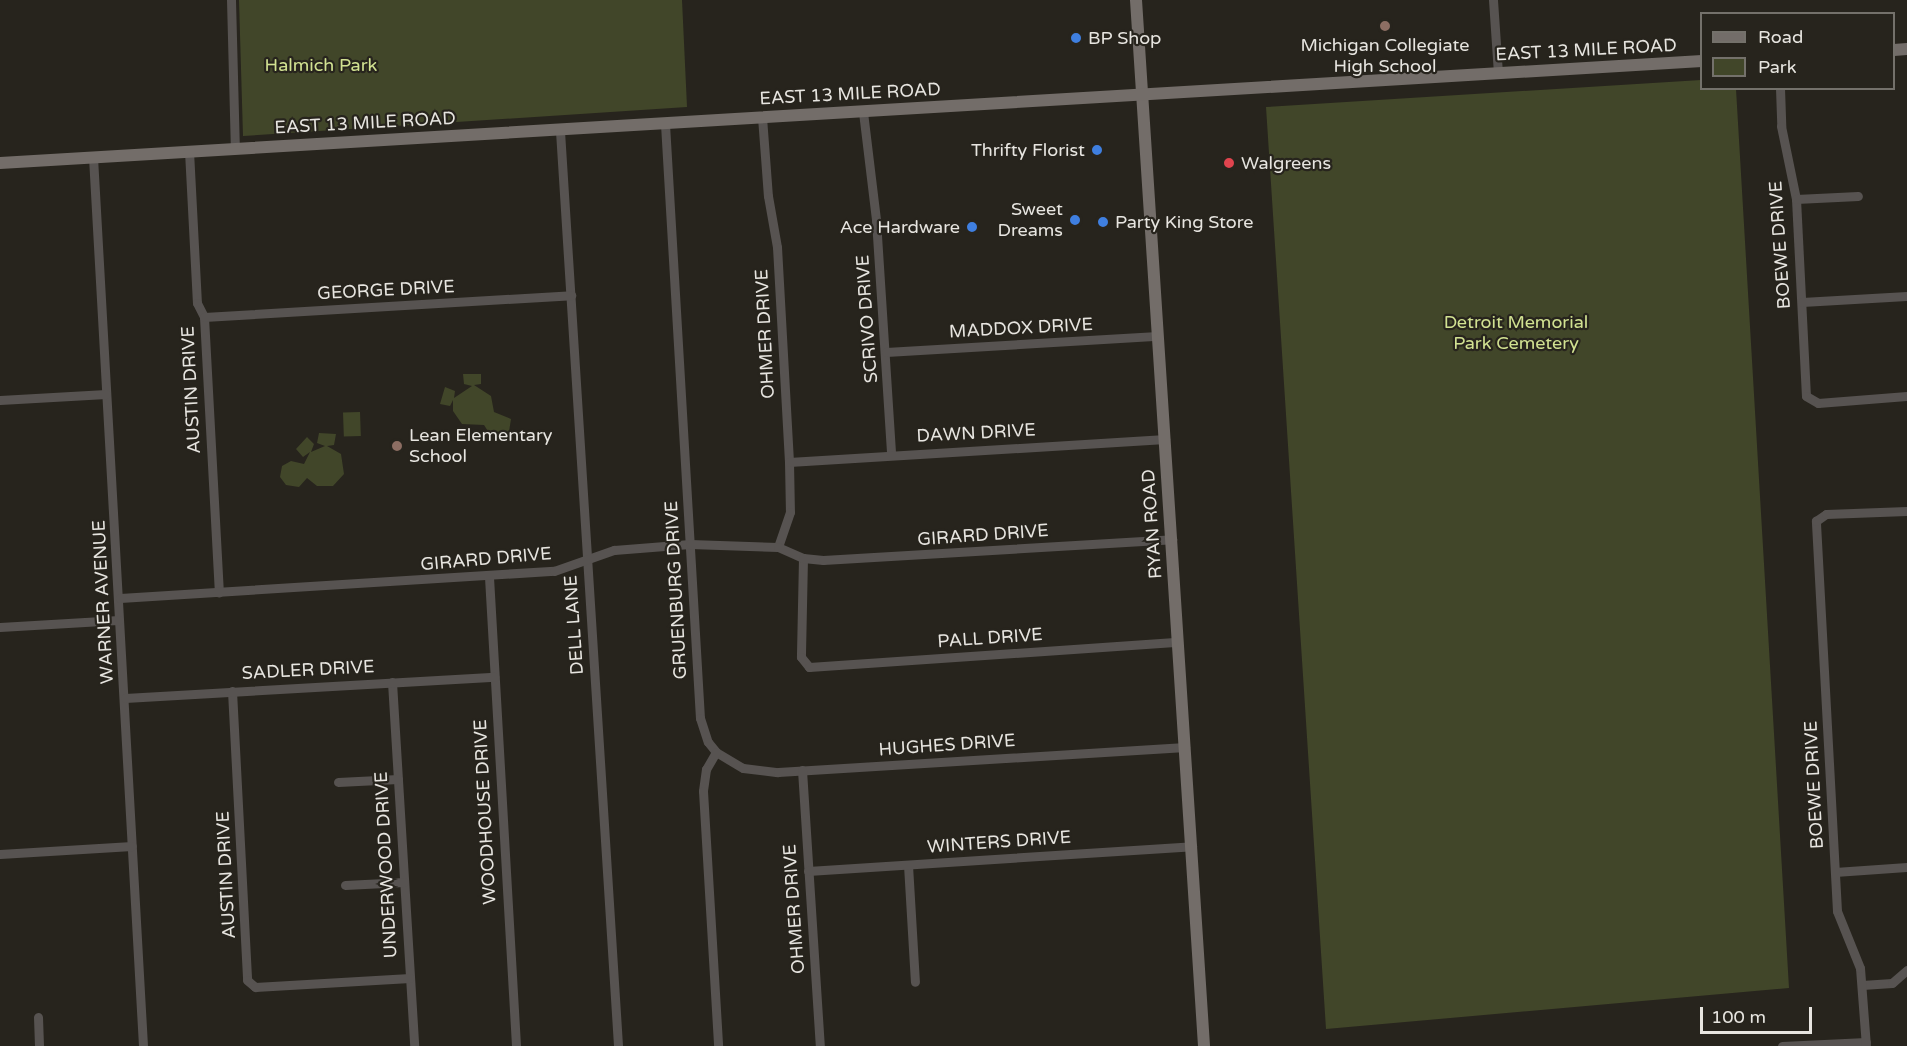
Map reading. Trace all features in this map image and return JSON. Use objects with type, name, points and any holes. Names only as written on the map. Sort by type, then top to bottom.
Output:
[{"type":"main road","name":"RYAN ROAD","points":[[1136,0],[1204,1046]]},
{"type":"main road","name":"EAST 13 MILE ROAD","points":[[0,163],[1700,61]]},
{"type":"street","points":[[231,0],[235,148]]},
{"type":"street","points":[[1493,0],[1498,74]]},
{"type":"street","name":"BOEWE DRIVE","points":[[1780,90],[1781,126],[1796,199],[1809,400],[1818,403],[1907,396]]},
{"type":"street","name":"SCRIVO DRIVE","points":[[863,112],[876,220],[891,453]]},
{"type":"street","name":"OHMER DRIVE","points":[[762,117],[768,196],[777,247],[789,462],[790,512],[778,547]]},
{"type":"street","name":"GRUENBURG DRIVE","points":[[665,124],[700,718],[708,742],[716,752]]},
{"type":"street","name":"DELL LANE","points":[[560,131],[618,1046]]},
{"type":"street","name":"AUSTIN DRIVE","points":[[189,151],[197,303],[204,317],[219,593]]},
{"type":"street","name":"WARNER AVENUE","points":[[93,157],[120,598],[119,620],[143,1046]]},
{"type":"street","points":[[1796,199],[1858,196]]},
{"type":"street","name":"GEORGE DRIVE","points":[[204,317],[571,295]]},
{"type":"street","points":[[1802,302],[1907,296]]},
{"type":"street","name":"MADDOX DRIVE","points":[[886,352],[1158,336]]},
{"type":"street","points":[[0,400],[106,394]]},
{"type":"street","name":"DAWN DRIVE","points":[[789,462],[891,453],[1165,439]]},
{"type":"street","name":"BOEWE DRIVE","points":[[1866,1044],[1858,959],[1837,911],[1817,518],[1907,511]]},
{"type":"street","name":"GIRARD DRIVE","points":[[120,598],[489,577],[554,571],[614,550],[690,544],[778,547],[803,558],[916,556],[1172,539]]},
{"type":"street","name":"PALL DRIVE","points":[[803,558],[801,657],[804,665],[1178,642]]},
{"type":"street","name":"WOODHOUSE DRIVE","points":[[489,577],[516,1046]]},
{"type":"street","points":[[0,627],[119,620]]},
{"type":"street","name":"SADLER DRIVE","points":[[125,698],[494,677]]},
{"type":"street","name":"UNDERWOOD DRIVE","points":[[392,682],[414,1046]]},
{"type":"street","name":"AUSTIN DRIVE","points":[[232,691],[250,984],[255,987],[410,978]]},
{"type":"street","name":"HUGHES DRIVE","points":[[716,752],[743,768],[759,772],[1185,747]]},
{"type":"street","points":[[716,752],[706,769],[703,791],[718,1046]]},
{"type":"street","name":"OHMER DRIVE","points":[[802,770],[820,1046]]},
{"type":"street","points":[[338,782],[398,779]]},
{"type":"street","points":[[0,854],[132,846]]},
{"type":"street","name":"WINTERS DRIVE","points":[[808,871],[1192,846]]},
{"type":"street","points":[[908,865],[915,982]]},
{"type":"street","points":[[1835,872],[1907,867]]},
{"type":"street","points":[[345,885],[404,882]]},
{"type":"street","points":[[1862,985],[1892,983],[1907,970]]},
{"type":"street","points":[[38,1017],[39,1046]]},
{"type":"street","points":[[1782,1046],[1866,1044]]},
{"type":"green space","name":"Halmich Park","points":[[239,0],[682,0],[687,107],[243,136]]},
{"type":"green space","name":"Detroit Memorial Park Cemetery","points":[[1700,80],[1700,90],[1736,90],[1789,988],[1326,1029],[1266,107]]},
{"type":"green space","points":[[463,374],[481,374],[481,384],[474,385],[491,396],[494,412],[511,419],[508,438],[493,439],[484,425],[462,424],[453,411],[453,400],[450,406],[440,404],[445,387],[455,391],[454,398],[472,386],[464,384]]},
{"type":"green space","points":[[360,412],[361,436],[344,437],[343,413]]},
{"type":"green space","points":[[319,433],[336,434],[334,445],[327,446],[341,454],[344,474],[333,486],[317,486],[307,478],[299,487],[286,485],[280,477],[282,466],[291,461],[304,464],[310,452],[303,457],[296,449],[307,437],[314,444],[311,452],[325,446],[317,443]]},
{"type":"place","name":"Michigan Collegiate High School","points":[[1385,26]]},
{"type":"place","name":"BP Shop","points":[[1076,38]]},
{"type":"place","name":"Thrifty Florist","points":[[1097,150]]},
{"type":"place","name":"Walgreens","points":[[1229,163]]},
{"type":"place","name":"Sweet Dreams","points":[[1075,220]]},
{"type":"place","name":"Party King Store","points":[[1103,222]]},
{"type":"place","name":"Ace Hardware","points":[[972,227]]},
{"type":"place","name":"Lean Elementary School","points":[[397,446]]}]
